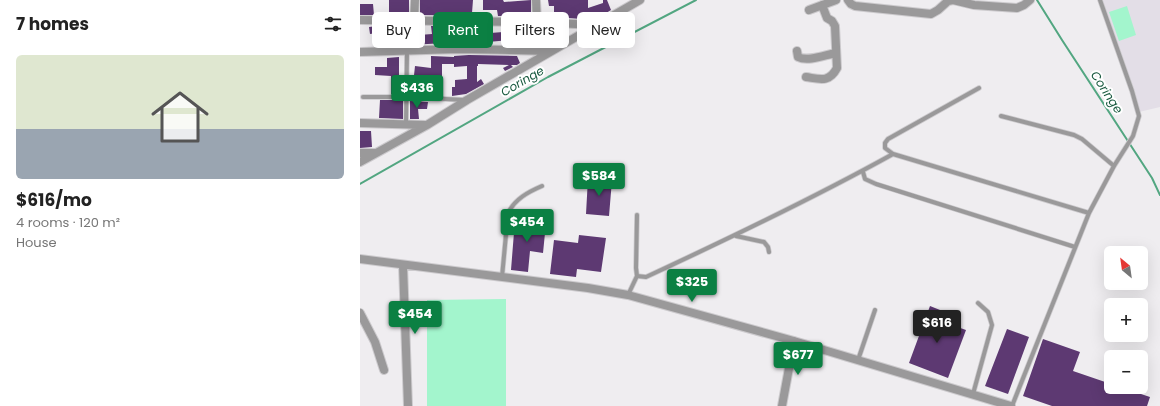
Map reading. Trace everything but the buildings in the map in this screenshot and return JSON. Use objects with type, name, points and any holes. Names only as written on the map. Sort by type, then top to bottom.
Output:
[{"type":"street","points":[[414,12],[415,0]]},
{"type":"street","points":[[536,0],[537,12]]},
{"type":"street","points":[[619,12],[640,0]]},
{"type":"street","points":[[809,10],[836,0]]},
{"type":"street","points":[[848,0],[855,6],[931,14],[948,1],[953,0],[974,5],[1017,8],[1030,0]]},
{"type":"street","points":[[806,77],[822,79],[828,78],[837,68],[835,26],[832,21],[827,18],[822,5]]},
{"type":"street","points":[[360,20],[372,20]]},
{"type":"street","points":[[360,162],[427,125],[467,100],[577,36]]},
{"type":"street","points":[[360,52],[459,50],[553,51]]},
{"type":"street","points":[[797,51],[798,57],[801,59],[811,59],[836,53]]},
{"type":"street","points":[[360,123],[406,126],[427,125]]},
{"type":"street","points":[[360,153],[375,153]]},
{"type":"street","points":[[361,260],[628,294],[794,341],[1012,406]]},
{"type":"street","points":[[403,265],[408,406]]},
{"type":"street","points":[[360,313],[381,356],[384,370]]},
{"type":"street","points":[[782,406],[794,341]]},
{"type":"street","points":[[980,406],[983,398]]},
{"type":"lane","points":[[1012,406],[1089,213],[1114,166],[1133,136],[1139,116],[1134,97],[1100,0]]},
{"type":"lane","points":[[406,126],[407,51]]},
{"type":"lane","points":[[979,88],[888,139],[885,143],[885,148],[893,154],[1089,213]]},
{"type":"lane","points":[[364,97],[407,97],[467,100]]},
{"type":"lane","points":[[1001,116],[1074,135],[1082,139],[1114,166]]},
{"type":"lane","points":[[637,276],[646,277],[736,236],[863,172],[893,154]]},
{"type":"lane","points":[[863,172],[865,179],[876,184],[1075,247]]},
{"type":"lane","points":[[502,277],[508,213],[512,206],[522,196],[542,186]]},
{"type":"lane","points":[[628,294],[637,276],[637,215]]},
{"type":"lane","points":[[736,236],[764,242],[768,247],[769,252]]},
{"type":"lane","points":[[973,395],[992,324],[988,312],[978,303]]},
{"type":"lane","points":[[858,360],[875,310]]},
{"type":"shaded area","points":[[1102,0],[1160,0],[1160,107],[1139,112]]},
{"type":"green space","points":[[1127,6],[1136,35],[1119,41],[1109,12]]},
{"type":"green space","points":[[506,299],[506,406],[427,406],[427,300]]},
{"type":"waterway","name":"Coringe","points":[[360,184],[548,77],[696,0]]},
{"type":"waterway","name":"Coringe","points":[[1037,0],[1152,178],[1160,195]]}]
